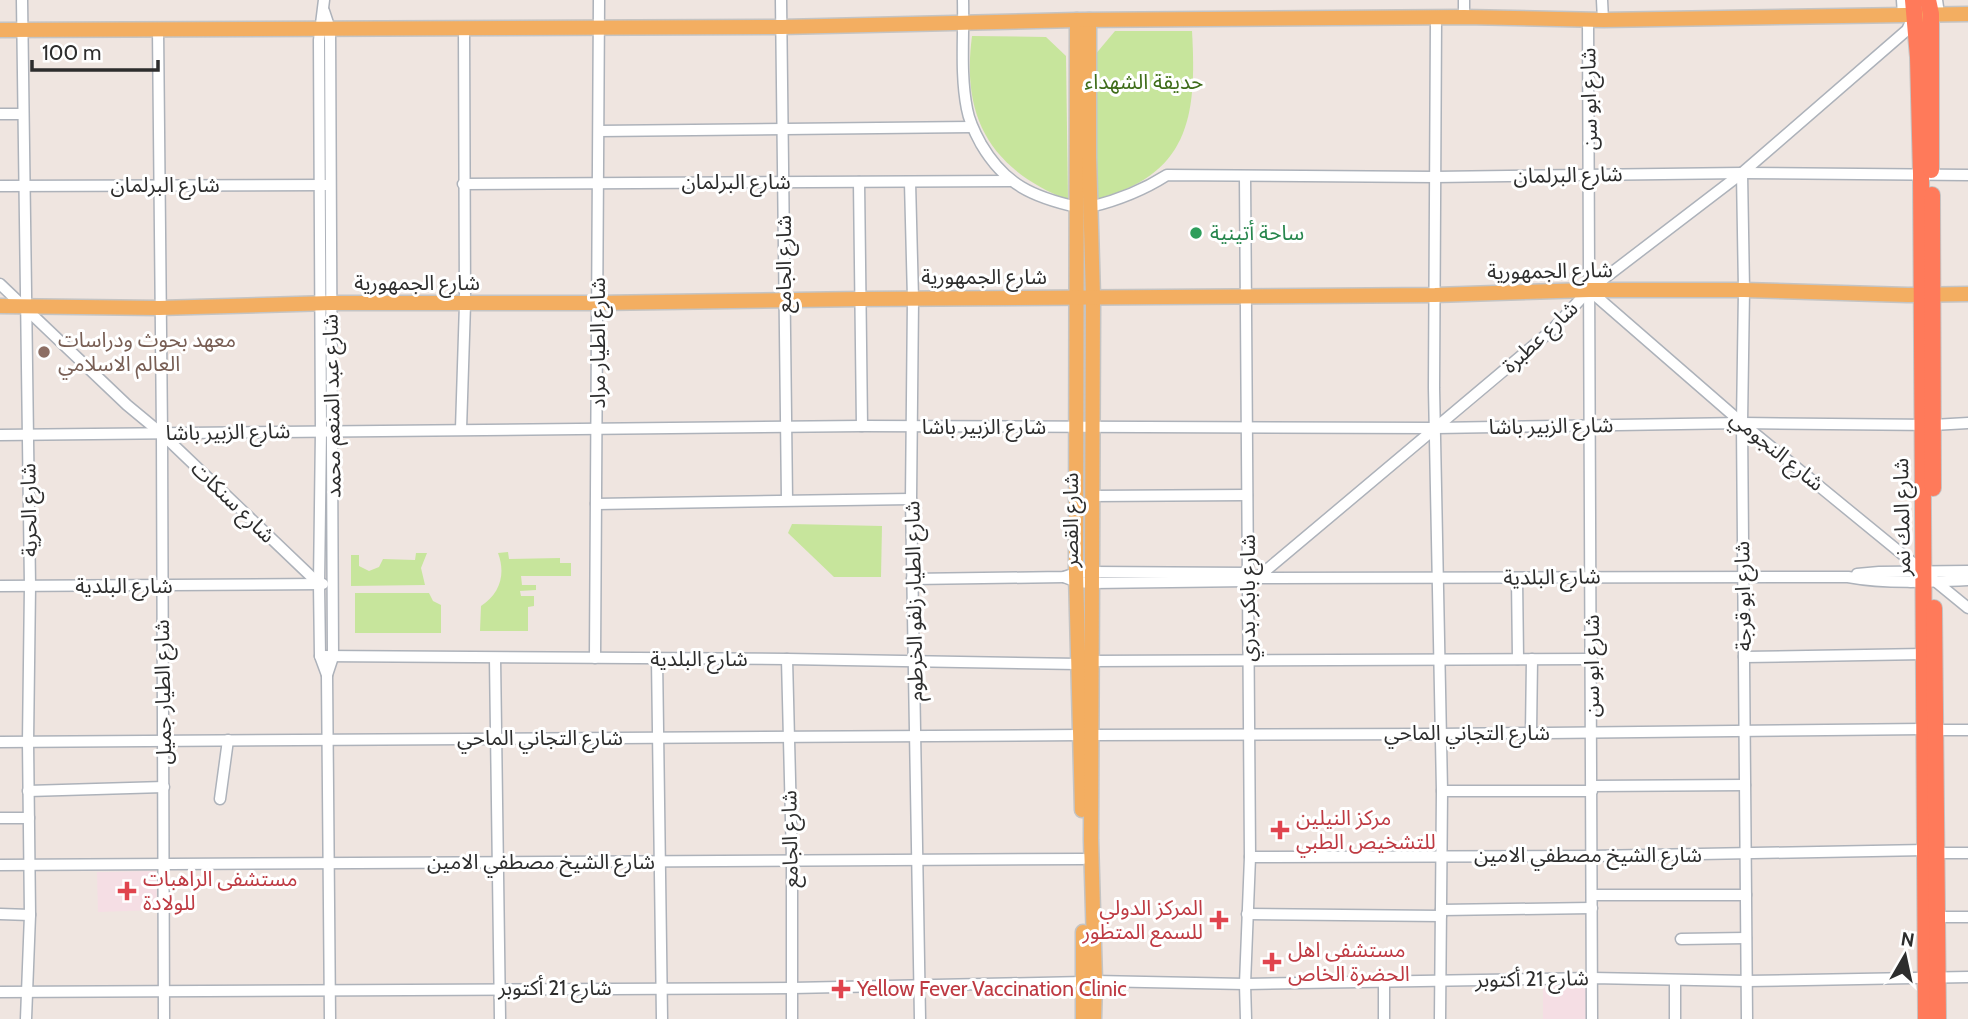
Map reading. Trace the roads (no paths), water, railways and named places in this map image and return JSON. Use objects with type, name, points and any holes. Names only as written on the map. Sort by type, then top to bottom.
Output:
[{"type":"highway","name":"شارع المك نمر","points":[[1921,7],[1918,57],[1926,175],[1932,978],[1938,1019]]},
{"type":"highway","name":"شارع المك نمر","points":[[1928,576],[1924,654],[1930,729]]},
{"type":"highway","name":"شارع المك نمر","points":[[1926,1019],[1938,917],[1932,851]]},
{"type":"main road","points":[[0,30],[782,27],[1083,20],[1595,20],[1921,7],[1968,14]]},
{"type":"main road","name":"شارع القصر","points":[[1080,577],[1092,496],[1092,426],[1085,297],[1083,20]]},
{"type":"main road","name":"شارع الجمهورية","points":[[0,306],[159,307],[326,303],[1435,295],[1589,290],[1968,294]]},
{"type":"main road","name":"شارع القصر","points":[[1083,1019],[1089,981],[1091,840],[1076,426],[1085,297]]},
{"type":"main road","name":"شارع القصر","points":[[1087,735],[1083,859],[1089,981],[1094,1019]]},
{"type":"street","name":"شارع الحرية","points":[[22,0],[30,586],[30,915],[26,1019]]},
{"type":"street","name":"شارع الطيار مراد","points":[[596,658],[599,0]]},
{"type":"street","name":"شارع الجامع","points":[[781,0],[787,500]]},
{"type":"street","points":[[963,0],[964,94],[972,127],[985,151],[1010,181],[1046,199],[1084,207]]},
{"type":"street","points":[[1464,0],[1464,18]]},
{"type":"street","name":"شارع ابو سن","points":[[1592,1019],[1590,175],[1595,20],[1602,0]]},
{"type":"street","name":"شارع عبد المنعم محمد","points":[[324,6],[327,430],[333,500],[333,657],[327,675],[330,1019]]},
{"type":"street","name":"شارع عطبرة","points":[[1252,577],[1552,330],[1589,290],[1742,173],[1907,30],[1921,7]]},
{"type":"street","points":[[1436,19],[1434,388],[1442,791],[1440,1019]]},
{"type":"street","points":[[461,429],[465,304],[464,28]]},
{"type":"street","name":"شارع الطيار جميل","points":[[158,29],[164,1019]]},
{"type":"street","points":[[0,114],[23,114]]},
{"type":"street","points":[[599,131],[972,127]]},
{"type":"street","name":"شارع البرلمان","points":[[1084,207],[1118,201],[1141,192],[1167,176],[1436,177],[1742,173],[1968,175]]},
{"type":"street","name":"شارع ابو قرجة","points":[[1742,173],[1744,290],[1741,423],[1747,1019]]},
{"type":"street","name":"شارع بابكر بدري","points":[[1245,177],[1247,495],[1252,577],[1248,662],[1250,857],[1246,1019]]},
{"type":"street","name":"شارع البرلمان","points":[[463,184],[1010,181]]},
{"type":"street","points":[[859,182],[862,426]]},
{"type":"street","name":"شارع الطيار زلفو الخرطوم","points":[[910,182],[913,299],[911,499],[920,1019]]},
{"type":"street","name":"شارع البرلمان","points":[[0,186],[325,185]]},
{"type":"street","name":"شارع سنكات","points":[[0,284],[318,584]]},
{"type":"street","name":"شارع النجومي","points":[[1589,290],[1741,423],[1968,608]]},
{"type":"street","name":"شارع الزبير باشا","points":[[0,435],[788,426],[1436,428],[1741,423],[1968,423]]},
{"type":"street","name":"شارع عبد المنعم محمد","points":[[327,430],[318,584],[320,656],[327,675]]},
{"type":"street","points":[[1092,496],[1247,495]]},
{"type":"street","points":[[596,503],[911,499]]},
{"type":"street","points":[[321,500],[333,500]]},
{"type":"street","name":"شارع البلدية","points":[[1928,576],[1968,571]]},
{"type":"street","name":"شارع البلدية","points":[[912,579],[1848,577],[1870,572],[1968,580]]},
{"type":"street","points":[[1517,578],[1518,659]]},
{"type":"street","name":"شارع البلدية","points":[[0,586],[332,584]]},
{"type":"street","points":[[1744,657],[1924,654]]},
{"type":"street","name":"شارع البلدية","points":[[320,656],[1086,663],[1592,659]]},
{"type":"street","points":[[495,658],[500,1019]]},
{"type":"street","points":[[657,658],[662,1019]]},
{"type":"street","name":"شارع الجامع","points":[[787,659],[792,860],[792,1019]]},
{"type":"street","points":[[1531,733],[1532,659]]},
{"type":"street","name":"شارع التجاني الماحي","points":[[0,742],[1968,730]]},
{"type":"street","points":[[220,799],[228,740]]},
{"type":"street","points":[[1442,791],[1745,785]]},
{"type":"street","points":[[29,791],[164,787]]},
{"type":"street","points":[[0,818],[29,818]]},
{"type":"street","name":"شارع الشيخ مصطفي الامين","points":[[1250,857],[1932,851],[1968,853]]},
{"type":"street","name":"شارع الشيخ مصطفي الامين","points":[[0,865],[1083,859]]},
{"type":"street","points":[[1592,895],[1746,895]]},
{"type":"street","points":[[1247,914],[1441,913],[1592,908]]},
{"type":"street","points":[[0,914],[30,915]]},
{"type":"street","points":[[1938,917],[1968,917]]},
{"type":"street","points":[[1681,939],[1746,938]]},
{"type":"street","name":"شارع 21 أكتوبر","points":[[0,992],[792,988],[1089,981],[1245,984],[1592,978],[1747,981],[1968,977]]},
{"type":"street","points":[[1384,981],[1384,1019]]},
{"type":"street","points":[[1675,981],[1675,1019]]},
{"type":"place","name":"ساحة أتينية","points":[[1196,233]]},
{"type":"place","name":"معهد بحوث ودراسات العالم الاسلامي","points":[[44,352]]},
{"type":"place","name":"مركز النيلين للتشخيص الطبي","points":[[1280,830]]},
{"type":"place","name":"مستشفى الراهبات للولادة","points":[[127,891]]},
{"type":"place","name":"المركز الدولي للسمع المتطور","points":[[1219,920]]},
{"type":"place","name":"مستشفى اهل الحضرة الخاص","points":[[1272,962]]},
{"type":"place","name":"Yellow Fever Vaccination Clinic","points":[[841,989]]},
{"type":"park label","name":"حديقة الشهداء","points":[[1144,82]]}]
